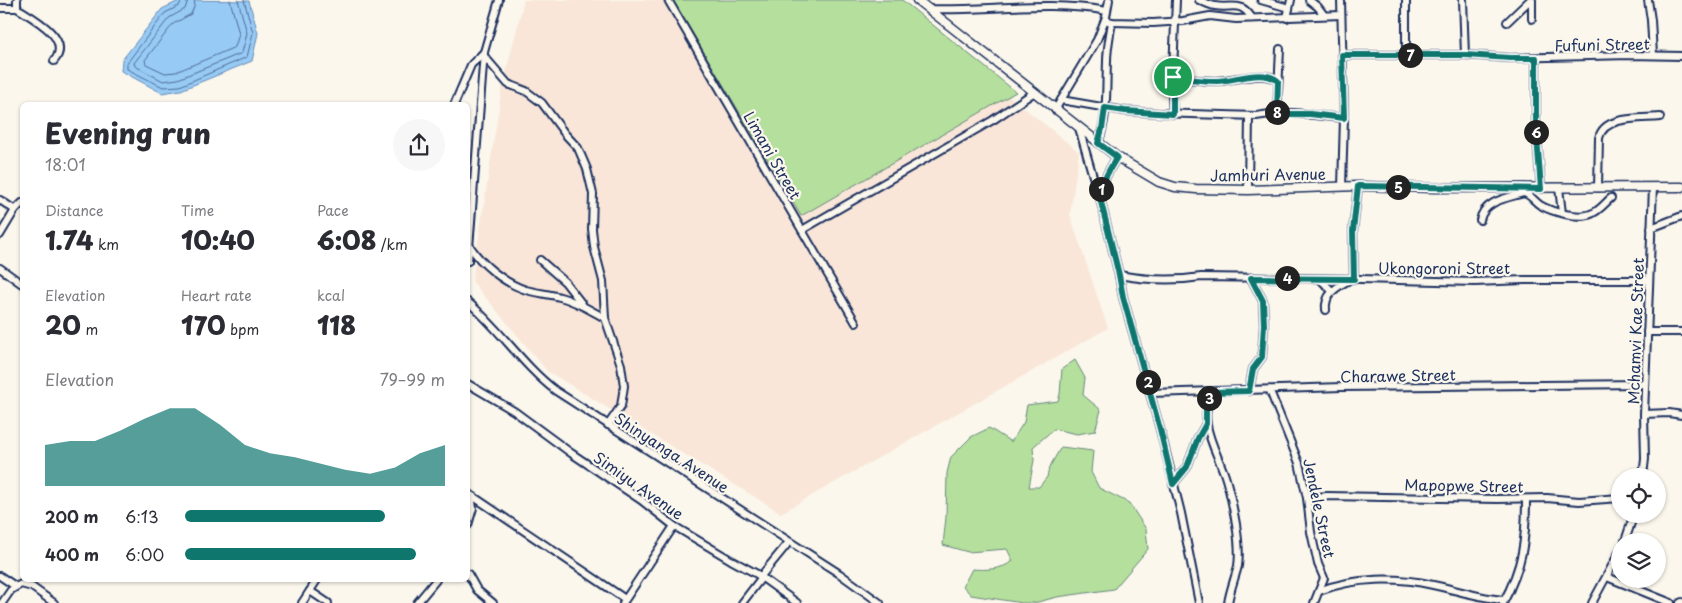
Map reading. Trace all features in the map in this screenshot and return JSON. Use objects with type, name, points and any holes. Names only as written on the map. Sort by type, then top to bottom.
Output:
[{"type":"street","points":[[17,0],[18,8]]},
{"type":"street","points":[[470,202],[484,54],[499,0]]},
{"type":"street","name":"Limani Street","points":[[668,0],[856,323]]},
{"type":"street","name":"Jamhuri Avenue","points":[[917,0],[1117,157],[1159,182],[1175,187],[1196,190],[1342,186],[1541,189],[1682,187]]},
{"type":"street","points":[[1098,143],[1108,87],[1108,0]]},
{"type":"street","points":[[1173,114],[1176,0]]},
{"type":"street","points":[[1199,0],[1214,6],[1240,6],[1252,18]]},
{"type":"street","points":[[1261,0],[1290,8]]},
{"type":"street","points":[[1287,18],[1291,0]]},
{"type":"street","points":[[1309,0],[1324,15]]},
{"type":"street","points":[[1341,0],[1344,118],[1342,186]]},
{"type":"street","points":[[1406,0],[1406,55]]},
{"type":"street","points":[[1463,0],[1465,55]]},
{"type":"street","points":[[1531,0],[1532,19]]},
{"type":"street","points":[[1507,22],[1531,0]]},
{"type":"street","points":[[1648,0],[1653,55]]},
{"type":"street","points":[[928,9],[1019,3],[1070,6],[1107,11]]},
{"type":"street","points":[[0,8],[18,8],[38,20],[56,38],[60,48],[54,61]]},
{"type":"street","points":[[1108,21],[1175,22],[1210,16],[1236,19],[1341,15]]},
{"type":"street","points":[[1055,110],[1108,21]]},
{"type":"street","points":[[1277,114],[1280,49]]},
{"type":"street","points":[[455,102],[471,65],[484,54]]},
{"type":"street","points":[[484,54],[508,84],[526,91],[542,103],[568,138],[578,148],[592,186],[593,237],[603,282],[606,318],[621,366],[624,386],[621,406],[608,425]]},
{"type":"street","name":"Fufuni Street","points":[[1342,55],[1465,55],[1510,58],[1594,55],[1682,56]]},
{"type":"street","points":[[1536,58],[1536,124],[1541,189]]},
{"type":"street","points":[[1173,77],[1217,81],[1264,76],[1273,77],[1278,81]]},
{"type":"street","points":[[802,230],[993,120],[1034,93]]},
{"type":"street","points":[[1061,100],[1125,111],[1249,116],[1310,114],[1344,118]]},
{"type":"street","points":[[1248,190],[1249,116]]},
{"type":"street","points":[[1598,188],[1600,132],[1604,128],[1628,118],[1660,117]]},
{"type":"street","points":[[1079,128],[1094,180],[1100,190]]},
{"type":"street","points":[[1117,157],[1100,190],[1104,221],[1123,297],[1151,393],[1199,603]]},
{"type":"street","points":[[1326,310],[1326,299],[1332,291],[1352,279],[1353,231],[1358,186]]},
{"type":"street","name":"Mchamvi Kae Street","points":[[1644,468],[1644,414],[1653,187]]},
{"type":"street","points":[[1559,188],[1562,214]]},
{"type":"street","points":[[1480,220],[1482,211],[1495,202],[1524,193],[1549,210],[1575,215],[1592,214],[1611,198]]},
{"type":"street","points":[[0,200],[15,210]]},
{"type":"street","points":[[0,235],[20,205]]},
{"type":"street","points":[[1651,228],[1682,216]]},
{"type":"street","points":[[470,247],[480,259],[516,286],[526,290],[559,296],[584,306],[606,318]]},
{"type":"street","points":[[540,260],[572,289],[584,306]]},
{"type":"street","points":[[0,268],[20,283]]},
{"type":"street","name":"Ukongoroni Street","points":[[1119,275],[1146,278],[1320,278],[1475,282],[1649,280]]},
{"type":"street","points":[[1249,391],[1253,369],[1262,357],[1264,325],[1263,301],[1251,278]]},
{"type":"street","points":[[1320,278],[1332,291]]},
{"type":"street","name":"Shinyanga Avenue","points":[[470,304],[536,375],[556,391],[858,586],[880,603]]},
{"type":"street","points":[[1647,332],[1682,332]]},
{"type":"street","name":"Charawe Street","points":[[1151,393],[1270,391],[1342,387],[1597,386],[1645,384]]},
{"type":"street","name":"Simiyu Avenue","points":[[470,385],[508,407],[571,453],[641,500],[674,526],[762,577],[797,603]]},
{"type":"street","name":"Jendele Street","points":[[1270,391],[1299,462],[1307,498],[1311,532],[1318,564],[1324,578],[1314,603]]},
{"type":"street","points":[[1211,392],[1206,406],[1206,424],[1212,447],[1224,475],[1236,523],[1238,545],[1238,565],[1228,603]]},
{"type":"street","points":[[1644,414],[1670,413],[1682,415]]},
{"type":"street","points":[[1173,484],[1187,467],[1198,438],[1206,424]]},
{"type":"street","points":[[470,496],[624,601],[674,526]]},
{"type":"street","name":"Mapopwe Street","points":[[1307,498],[1327,496],[1547,498],[1579,501],[1611,499]]},
{"type":"street","points":[[470,498],[473,508],[470,518]]},
{"type":"street","points":[[1320,591],[1356,581],[1392,580],[1432,585],[1504,602],[1520,564],[1524,548],[1526,499]]},
{"type":"street","points":[[742,603],[789,542]]},
{"type":"street","points":[[1592,603],[1611,569]]},
{"type":"street","points":[[0,576],[15,586]]},
{"type":"street","points":[[1607,577],[1671,603]]},
{"type":"street","points":[[302,603],[316,582]]},
{"type":"street","points":[[417,603],[434,582]]},
{"type":"street","points":[[470,582],[493,603]]},
{"type":"street","points":[[2,603],[11,590],[21,584],[28,585],[54,603]]},
{"type":"street","points":[[310,591],[328,603]]},
{"type":"shaded area","points":[[524,0],[890,0],[1079,152],[1070,215],[1108,328],[781,513],[547,371],[472,281],[502,88]]},
{"type":"green space","points":[[673,0],[902,0],[1016,92],[801,216]]},
{"type":"green space","points":[[1075,360],[1085,378],[1083,395],[1101,410],[1095,431],[1077,434],[1054,429],[1033,447],[1034,460],[1029,487],[1039,487],[1047,477],[1049,468],[1061,447],[1093,451],[1091,472],[1099,488],[1129,503],[1146,529],[1148,549],[1114,589],[1057,597],[1034,603],[1022,603],[971,595],[963,586],[972,569],[998,568],[1013,561],[1007,549],[968,552],[943,545],[947,473],[951,457],[971,437],[989,428],[1011,442],[1024,422],[1027,405],[1058,401],[1062,369]]},
{"type":"water","points":[[181,0],[249,1],[258,33],[252,61],[181,90],[162,93],[121,71],[122,60],[162,9]]},
{"type":"route","points":[[1342,55],[1465,55],[1536,58],[1536,124],[1541,189],[1358,186],[1353,231],[1354,279],[1251,278],[1262,298],[1264,307],[1262,357],[1253,369],[1249,391],[1211,392],[1206,406],[1206,424],[1198,438],[1192,458],[1173,484],[1143,364],[1123,297],[1100,198],[1104,180],[1117,157],[1098,143],[1101,136],[1105,108],[1173,114],[1173,77],[1217,81],[1269,76],[1278,81],[1277,114],[1310,114],[1344,118],[1342,55]]}]
